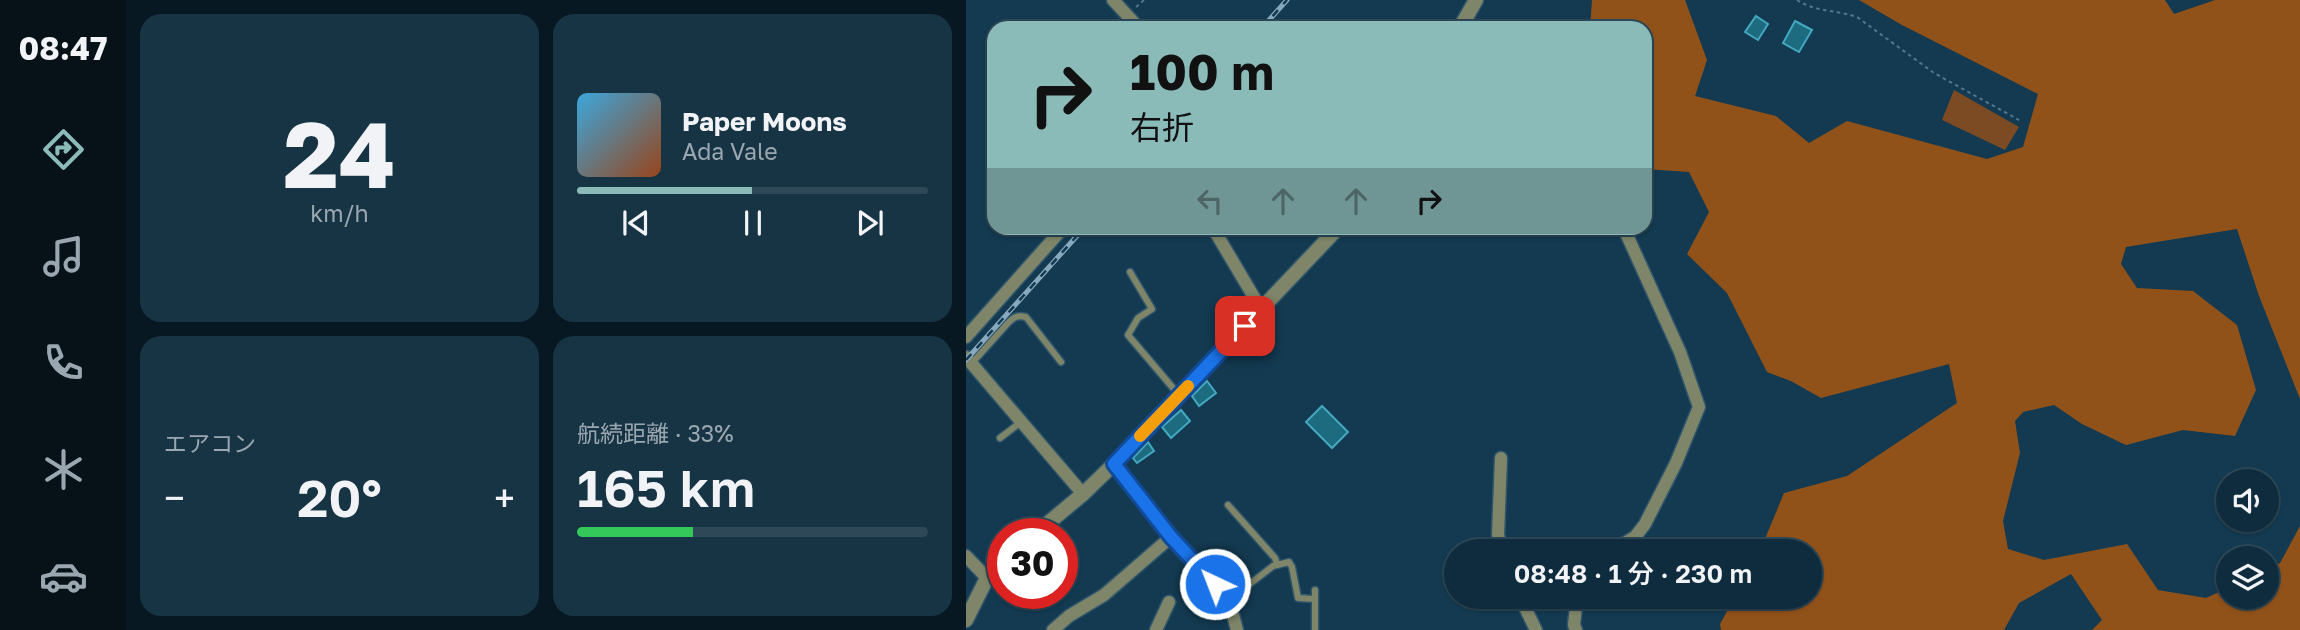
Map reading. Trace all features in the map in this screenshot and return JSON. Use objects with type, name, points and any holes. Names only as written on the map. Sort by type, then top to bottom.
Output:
[{"type":"street","points":[[1113,0],[1132,21]]},
{"type":"street","points":[[1464,21],[1476,0]]},
{"type":"street","points":[[966,337],[1057,235]]},
{"type":"street","points":[[1217,235],[1261,309]]},
{"type":"street","points":[[1054,518],[1114,464],[1331,235]]},
{"type":"street","points":[[1627,235],[1680,352],[1699,407],[1676,463],[1645,524],[1632,539]]},
{"type":"street","points":[[969,360],[1083,494]]},
{"type":"street","points":[[1499,539],[1501,458]]},
{"type":"street","points":[[1114,464],[1171,537],[1230,600],[1237,630]]},
{"type":"street","points":[[1053,630],[1069,616],[1104,595],[1171,537]]},
{"type":"street","points":[[966,556],[987,578],[966,620]]},
{"type":"street","points":[[1156,630],[1169,602]]},
{"type":"street","points":[[1525,609],[1535,630]]},
{"type":"street","points":[[1576,609],[1576,630]]},
{"type":"lane","points":[[1129,272],[1152,309],[1138,318],[1128,335],[1179,395]]},
{"type":"lane","points":[[969,360],[1014,317],[1020,316],[1026,317],[1061,362]]},
{"type":"lane","points":[[1000,439],[1021,421]]},
{"type":"lane","points":[[1228,505],[1275,558],[1277,564]]},
{"type":"lane","points":[[1230,600],[1277,564],[1289,562],[1298,598],[1315,599]]},
{"type":"lane","points":[[1315,590],[1315,630]]},
{"type":"path","points":[[1797,0],[1824,10],[1857,17],[1934,73],[2019,120]]},
{"type":"shaded area","points":[[1592,0],[1685,0],[1707,60],[1695,96],[1776,116],[1809,143],[1847,121],[1987,159],[2023,147],[2038,94],[1902,25],[1859,0],[2165,0],[2174,14],[2215,0],[2300,0],[2300,399],[2259,296],[2237,229],[2126,247],[2121,264],[2137,288],[2193,291],[2237,325],[2256,390],[2235,436],[2183,430],[2126,445],[2082,424],[2054,405],[2023,412],[2015,421],[2020,453],[2003,521],[2008,549],[2044,560],[2127,544],[2158,590],[2206,598],[2216,593],[2216,609],[2279,609],[2279,564],[2300,526],[2300,630],[2092,630],[2102,620],[2071,574],[2019,603],[2004,630],[1721,630],[1720,624],[1728,609],[1822,609],[1822,539],[1765,539],[1784,493],[1847,476],[1957,403],[1949,364],[1821,398],[1791,381],[1767,372],[1727,293],[1687,254],[1709,212],[1689,172],[1652,169],[1652,21],[1590,21]]},
{"type":"shaded area","points":[[1954,90],[2019,127],[2005,150],[1942,120]]},
{"type":"building","points":[[1756,16],[1768,24],[1758,40],[1745,32]]},
{"type":"building","points":[[1795,21],[1812,30],[1799,52],[1783,43]]},
{"type":"building","points":[[1260,328],[1268,335],[1255,349],[1247,341]]},
{"type":"building","points":[[1207,381],[1216,393],[1199,406],[1192,396]]},
{"type":"building","points":[[1322,406],[1348,432],[1332,448],[1306,422]]},
{"type":"building","points":[[1181,410],[1190,421],[1171,438],[1162,427]]},
{"type":"building","points":[[1148,442],[1154,451],[1137,463],[1133,458]]},
{"type":"railway","points":[[1268,21],[1287,0]]},
{"type":"railway","points":[[966,360],[1078,235]]},
{"type":"slow traffic","points":[[1140,436],[1188,386]]},
{"type":"route","points":[[1215,584],[1171,537],[1114,464],[1245,326]]}]
